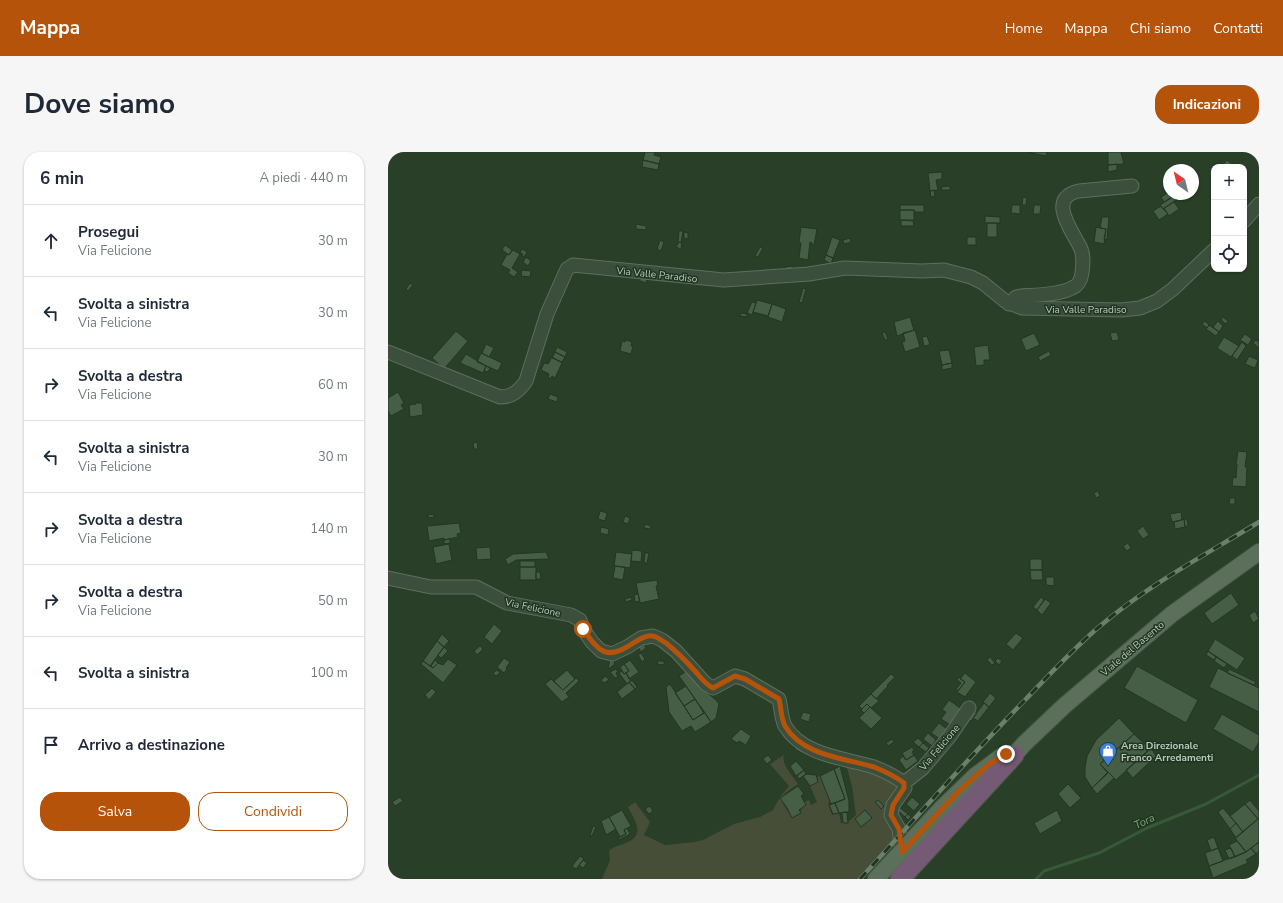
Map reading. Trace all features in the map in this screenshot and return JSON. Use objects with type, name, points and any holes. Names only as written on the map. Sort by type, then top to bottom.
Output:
[{"type":"highway","points":[[900,879],[1014,755]]},
{"type":"highway","points":[[914,879],[915,872],[927,850]]},
{"type":"main road","name":"Viale del Basento","points":[[1014,755],[1064,706],[1172,614],[1259,552]]},
{"type":"main road","points":[[876,879],[901,846],[975,776],[1002,756],[1009,754],[1014,755]]},
{"type":"street","name":"Via Valle Paradiso","points":[[1009,304],[1016,297],[1059,292],[1071,289],[1080,281],[1083,256],[1081,249],[1065,220],[1063,207],[1067,197],[1072,193],[1079,191],[1132,186]]},
{"type":"street","points":[[1247,218],[1259,204]]},
{"type":"street","name":"Via Valle Paradiso","points":[[388,352],[500,397],[510,396],[520,390],[526,381],[547,314],[564,274],[569,267],[573,265],[724,280],[809,274],[845,268],[922,271],[944,270],[971,277],[983,283],[1009,304],[1022,308],[1121,310],[1140,308],[1157,301],[1173,289],[1211,253]]},
{"type":"street","name":"Via Felicione","points":[[388,578],[431,587],[476,587],[507,603],[571,615],[580,620],[583,629],[592,642],[601,651],[612,654],[641,638],[653,636],[662,640],[676,651],[706,684],[713,688],[735,676],[745,679],[779,699],[784,724],[791,734],[817,752],[876,768],[904,783]]},
{"type":"street","name":"Via Felicione","points":[[901,846],[899,829],[891,815],[893,805],[904,788],[904,783],[923,768],[950,736],[969,708]]},
{"type":"green space","points":[[784,755],[783,759],[787,769],[801,787],[803,791],[798,784],[784,794],[788,800],[783,804],[792,817],[802,810],[801,808],[803,803],[809,800],[811,805],[817,802],[810,786],[818,781],[817,777],[821,775],[830,802],[828,803],[832,815],[839,813],[841,823],[848,822],[856,815],[852,786],[847,765],[903,782],[890,806],[897,835],[857,879],[602,879],[610,860],[609,851],[632,840],[636,836],[636,822],[628,807],[635,802],[650,822],[644,835],[665,845],[703,840],[734,824],[760,817],[773,810],[780,797],[789,786],[770,764]]},
{"type":"building","points":[[645,152],[655,152],[654,155],[661,157],[659,164],[643,160]]},
{"type":"building","points":[[1027,152],[1047,152],[1046,156]]},
{"type":"building","points":[[1108,152],[1121,152],[1124,164],[1108,165]]},
{"type":"building","points":[[643,160],[659,164],[658,170],[642,167]]},
{"type":"building","points":[[1227,160],[1232,164],[1224,164]]},
{"type":"building","points":[[1117,164],[1117,170],[1108,172],[1108,165]]},
{"type":"building","points":[[942,172],[942,179],[936,180],[938,190],[930,191],[928,173]]},
{"type":"building","points":[[950,186],[950,190],[942,190],[941,187]]},
{"type":"building","points":[[934,190],[935,196],[931,197],[930,191]]},
{"type":"building","points":[[1023,197],[1027,198],[1026,205],[1022,205]]},
{"type":"building","points":[[1168,200],[1176,200],[1163,209],[1160,205]]},
{"type":"building","points":[[1174,202],[1179,209],[1169,216],[1164,208]]},
{"type":"building","points":[[900,205],[924,205],[924,212],[900,210]]},
{"type":"building","points":[[1012,205],[1020,205],[1020,214],[1011,213]]},
{"type":"building","points":[[1034,205],[1041,205],[1040,214],[1033,214]]},
{"type":"building","points":[[1161,206],[1168,214],[1159,220],[1153,211]]},
{"type":"building","points":[[900,210],[914,210],[914,221],[900,220]]},
{"type":"building","points":[[985,216],[1000,217],[1000,223],[985,223]]},
{"type":"building","points":[[1102,217],[1109,217],[1107,240],[1104,239],[1106,229],[1100,228]]},
{"type":"building","points":[[901,220],[913,220],[914,226],[901,226]]},
{"type":"building","points":[[987,223],[997,223],[997,237],[987,237]]},
{"type":"building","points":[[636,224],[646,226],[646,230],[636,229]]},
{"type":"building","points":[[801,227],[817,229],[814,245],[810,242],[808,260],[799,258]]},
{"type":"building","points":[[1096,227],[1106,229],[1104,244],[1094,242]]},
{"type":"building","points":[[679,231],[683,231],[681,243],[678,242]]},
{"type":"building","points":[[684,232],[688,233],[688,239],[684,238]]},
{"type":"building","points":[[832,237],[840,240],[833,258],[826,255]]},
{"type":"building","points":[[967,237],[976,237],[976,245],[967,245]]},
{"type":"building","points":[[850,238],[851,242],[844,244],[843,240]]},
{"type":"building","points":[[660,240],[664,242],[661,251],[657,249]]},
{"type":"building","points":[[679,242],[682,243],[681,249],[676,247]]},
{"type":"building","points":[[505,245],[512,250],[509,255],[502,250]]},
{"type":"building","points":[[760,247],[763,248],[758,257],[755,256]]},
{"type":"building","points":[[522,249],[527,252],[524,257],[522,256],[523,254],[520,253]]},
{"type":"building","points":[[513,250],[520,254],[512,268],[518,272],[514,277],[508,273],[510,270],[501,265],[507,254],[509,255]]},
{"type":"building","points":[[826,255],[833,258],[831,264],[824,260]]},
{"type":"building","points":[[526,257],[531,261],[528,266],[523,262]]},
{"type":"building","points":[[793,266],[793,272],[786,273],[785,267]]},
{"type":"building","points":[[522,270],[531,271],[530,277],[521,276]]},
{"type":"building","points":[[640,277],[647,279],[646,283],[640,281]]},
{"type":"building","points":[[410,283],[413,285],[408,291],[406,289]]},
{"type":"building","points":[[803,288],[806,289],[802,303],[799,302]]},
{"type":"building","points":[[757,300],[772,304],[768,316],[753,312]]},
{"type":"building","points":[[752,302],[756,303],[752,315],[747,313]]},
{"type":"building","points":[[772,304],[786,309],[782,322],[768,317]]},
{"type":"building","points":[[741,313],[747,314],[747,317],[740,316]]},
{"type":"building","points":[[910,317],[914,330],[897,336],[894,322]]},
{"type":"building","points":[[1223,317],[1228,321],[1226,324],[1221,320]]},
{"type":"building","points":[[1205,321],[1209,325],[1207,328],[1202,324]]},
{"type":"building","points":[[1218,321],[1223,326],[1219,332],[1213,327]]},
{"type":"building","points":[[1209,325],[1219,332],[1216,336],[1206,329]]},
{"type":"building","points":[[915,330],[920,347],[905,352],[902,342],[905,341],[903,333]]},
{"type":"building","points":[[456,331],[468,341],[444,369],[432,358]]},
{"type":"building","points":[[885,332],[888,339],[885,340],[882,333]]},
{"type":"building","points":[[1117,332],[1119,340],[1112,341],[1110,333]]},
{"type":"building","points":[[1034,333],[1040,345],[1026,351],[1021,339]]},
{"type":"building","points":[[1245,334],[1252,339],[1248,345],[1240,340]]},
{"type":"building","points":[[927,336],[930,345],[924,346],[922,337]]},
{"type":"building","points":[[1224,337],[1239,346],[1231,357],[1217,348]]},
{"type":"building","points":[[626,340],[632,342],[631,346],[633,346],[631,354],[620,351],[622,341],[625,342]]},
{"type":"building","points":[[1256,340],[1259,342],[1259,348],[1253,343]]},
{"type":"building","points":[[1242,342],[1246,346],[1237,360],[1232,356]]},
{"type":"building","points":[[486,344],[494,348],[489,357],[482,353]]},
{"type":"building","points":[[988,345],[990,360],[984,360],[984,365],[976,366],[974,347]]},
{"type":"building","points":[[557,347],[567,352],[565,357],[555,352]]},
{"type":"building","points":[[949,350],[952,363],[942,365],[939,351]]},
{"type":"building","points":[[1049,351],[1051,355],[1040,361],[1038,357]]},
{"type":"building","points":[[555,352],[565,357],[562,362],[552,358]]},
{"type":"building","points":[[481,353],[502,363],[498,371],[477,362]]},
{"type":"building","points":[[466,354],[486,366],[483,373],[460,363]]},
{"type":"building","points":[[1249,356],[1258,360],[1255,368],[1245,364]]},
{"type":"building","points":[[552,357],[562,363],[555,378],[552,376],[551,379],[548,377],[549,374],[541,370],[544,363],[548,364]]},
{"type":"building","points":[[952,363],[952,368],[942,370],[942,365]]},
{"type":"building","points":[[486,366],[490,368],[488,372],[484,371]]},
{"type":"building","points":[[398,392],[404,403],[401,405],[404,409],[391,416],[388,411],[388,398]]},
{"type":"building","points":[[550,394],[558,397],[557,402],[548,399]]},
{"type":"building","points":[[422,403],[423,415],[410,417],[409,405]]},
{"type":"building","points":[[477,442],[478,449],[474,449],[473,443]]},
{"type":"building","points":[[1238,451],[1247,452],[1245,467],[1247,467],[1246,487],[1232,486],[1233,477],[1236,478]]},
{"type":"building","points":[[1098,491],[1100,496],[1096,498],[1094,493]]},
{"type":"building","points":[[1230,498],[1235,498],[1235,504],[1229,504]]},
{"type":"building","points":[[600,511],[607,513],[605,521],[598,519]]},
{"type":"building","points":[[1181,512],[1182,520],[1172,522],[1170,514]]},
{"type":"building","points":[[428,514],[434,515],[434,518],[428,517]]},
{"type":"building","points":[[625,516],[630,518],[628,524],[623,522]]},
{"type":"building","points":[[1184,519],[1187,519],[1188,526],[1185,527]]},
{"type":"building","points":[[1184,519],[1185,527],[1175,529],[1174,522]]},
{"type":"building","points":[[459,523],[461,533],[457,534],[458,537],[429,541],[427,526]]},
{"type":"building","points":[[645,524],[651,526],[650,529],[644,528]]},
{"type":"building","points":[[1143,526],[1149,535],[1143,539],[1137,531]]},
{"type":"building","points":[[601,527],[609,529],[608,535],[600,533]]},
{"type":"building","points":[[450,539],[450,543],[444,544],[444,540]]},
{"type":"building","points":[[1128,543],[1131,548],[1127,551],[1123,546]]},
{"type":"building","points":[[449,544],[452,560],[436,564],[433,547]]},
{"type":"building","points":[[490,547],[491,559],[477,560],[476,548]]},
{"type":"building","points":[[632,550],[642,551],[641,562],[631,561]]},
{"type":"building","points":[[546,552],[549,559],[516,560],[508,565],[505,559],[513,554]]},
{"type":"building","points":[[616,552],[632,554],[630,568],[614,566]]},
{"type":"building","points":[[645,553],[649,553],[647,563],[644,563]]},
{"type":"building","points":[[1030,559],[1042,559],[1042,570],[1030,570]]},
{"type":"building","points":[[520,561],[535,561],[535,567],[520,567]]},
{"type":"building","points":[[615,566],[625,567],[623,580],[613,578]]},
{"type":"building","points":[[520,567],[536,567],[536,580],[520,580]]},
{"type":"building","points":[[1030,570],[1042,570],[1043,580],[1031,580]]},
{"type":"building","points":[[536,572],[540,572],[541,579],[536,579]]},
{"type":"building","points":[[1046,577],[1054,577],[1054,586],[1046,585]]},
{"type":"building","points":[[657,580],[658,585],[656,586],[659,599],[640,603],[636,583]]},
{"type":"building","points":[[1231,593],[1239,605],[1212,624],[1204,613]]},
{"type":"building","points":[[638,594],[640,601],[635,602],[634,595]]},
{"type":"building","points":[[631,597],[632,600],[626,602],[625,599]]},
{"type":"building","points":[[1041,597],[1044,600],[1037,610],[1033,607]]},
{"type":"building","points":[[1045,599],[1051,603],[1042,615],[1037,610]]},
{"type":"building","points":[[1255,611],[1259,619],[1253,623],[1249,615]]},
{"type":"building","points":[[494,624],[502,631],[492,644],[484,637]]},
{"type":"building","points":[[1016,633],[1023,638],[1013,650],[1006,644]]},
{"type":"building","points":[[442,634],[449,641],[444,647],[437,641]]},
{"type":"building","points":[[1215,639],[1245,658],[1237,670],[1208,651]]},
{"type":"building","points":[[437,641],[444,647],[430,666],[423,661]]},
{"type":"building","points":[[644,644],[646,648],[641,652],[638,647]]},
{"type":"building","points":[[480,646],[483,649],[477,655],[474,651]]},
{"type":"building","points":[[444,647],[448,651],[441,658],[438,655]]},
{"type":"building","points":[[1208,651],[1216,657],[1214,660],[1206,655]]},
{"type":"building","points":[[641,653],[645,659],[642,662],[638,655]]},
{"type":"building","points":[[990,657],[995,663],[992,665],[987,660]]},
{"type":"building","points":[[1216,657],[1227,664],[1224,668],[1214,661]]},
{"type":"building","points":[[504,658],[510,662],[504,673],[497,667]]},
{"type":"building","points":[[610,658],[615,658],[614,665],[608,669]]},
{"type":"building","points":[[998,658],[1002,661],[999,665],[995,661]]},
{"type":"building","points":[[448,659],[457,665],[443,683],[421,664],[423,661],[433,668],[438,663],[443,665]]},
{"type":"building","points":[[435,660],[438,663],[433,668],[431,666]]},
{"type":"building","points":[[630,660],[639,672],[629,679],[626,673],[629,671],[624,664]]},
{"type":"building","points":[[658,661],[664,661],[664,665],[657,664]]},
{"type":"building","points":[[624,664],[629,671],[624,674],[620,667]]},
{"type":"building","points":[[1137,666],[1198,700],[1186,723],[1124,688]]},
{"type":"building","points":[[1218,668],[1259,688],[1259,712],[1209,687]]},
{"type":"building","points":[[616,669],[618,672],[616,673],[618,677],[615,678],[610,672]]},
{"type":"building","points":[[1229,669],[1256,682],[1254,685],[1227,673]]},
{"type":"building","points":[[497,670],[500,673],[496,676],[493,673]]},
{"type":"building","points":[[567,670],[575,679],[563,690],[554,681]]},
{"type":"building","points":[[688,670],[700,687],[719,704],[716,718],[711,722],[679,676]]},
{"type":"building","points":[[622,671],[624,674],[626,673],[631,681],[627,684],[619,673]]},
{"type":"building","points":[[965,673],[976,682],[965,697],[957,692],[965,682],[960,679]]},
{"type":"building","points":[[891,674],[895,677],[876,699],[871,694]]},
{"type":"building","points":[[606,676],[609,680],[604,683],[601,680]]},
{"type":"building","points":[[959,677],[965,682],[958,691],[956,689],[961,683],[957,680]]},
{"type":"building","points":[[576,678],[579,681],[566,693],[569,697],[562,702],[545,684],[551,679],[563,690]]},
{"type":"building","points":[[632,680],[637,687],[635,689],[629,682]]},
{"type":"building","points":[[629,682],[635,689],[622,699],[617,692]]},
{"type":"building","points":[[670,684],[693,720],[704,713],[701,707],[711,722],[695,732],[691,726],[682,731],[669,712],[666,687]]},
{"type":"building","points":[[686,686],[695,699],[684,706],[675,693]]},
{"type":"building","points":[[432,688],[436,692],[429,700],[425,695]]},
{"type":"building","points":[[990,693],[996,698],[989,707],[983,702]]},
{"type":"building","points":[[871,694],[879,701],[871,708],[867,704],[862,709],[859,706]]},
{"type":"building","points":[[695,699],[704,713],[693,720],[684,706]]},
{"type":"building","points":[[949,700],[963,710],[952,726],[941,719],[946,712],[942,710]]},
{"type":"building","points":[[984,703],[989,707],[978,721],[973,718]]},
{"type":"building","points":[[867,704],[870,707],[864,713],[861,710]]},
{"type":"building","points":[[870,707],[882,718],[871,729],[859,718]]},
{"type":"building","points":[[973,711],[977,713],[971,721],[968,719]]},
{"type":"building","points":[[803,712],[811,714],[809,722],[800,719]]},
{"type":"building","points":[[1222,714],[1259,735],[1259,742],[1253,752],[1213,729]]},
{"type":"building","points":[[1119,718],[1134,734],[1100,764],[1108,773],[1092,788],[1085,777],[1087,756],[1096,740]]},
{"type":"building","points":[[939,723],[947,729],[940,739],[931,733]]},
{"type":"building","points":[[741,729],[751,736],[746,745],[739,741],[737,743],[731,739]]},
{"type":"building","points":[[928,733],[936,740],[932,746],[923,739]]},
{"type":"building","points":[[1134,734],[1150,749],[1116,780],[1100,764]]},
{"type":"building","points":[[918,738],[923,743],[919,747],[913,742]]},
{"type":"building","points":[[892,739],[894,742],[888,746],[886,743]]},
{"type":"building","points":[[923,743],[929,748],[926,752],[919,747]]},
{"type":"building","points":[[795,745],[803,750],[802,753],[796,750],[794,747]]},
{"type":"building","points":[[912,747],[914,750],[912,752],[914,755],[906,760],[902,753]]},
{"type":"building","points":[[1151,748],[1156,756],[1133,778],[1126,770]]},
{"type":"building","points":[[768,755],[772,760],[767,764],[763,759]]},
{"type":"building","points":[[914,755],[918,761],[906,770],[899,760],[903,756],[906,760]]},
{"type":"building","points":[[796,761],[804,770],[796,776],[790,766]]},
{"type":"building","points":[[840,766],[849,801],[849,812],[839,813],[835,803],[845,799],[834,769]]},
{"type":"building","points":[[834,769],[845,799],[831,804],[820,776]]},
{"type":"building","points":[[804,770],[806,774],[799,779],[797,776]]},
{"type":"building","points":[[1108,772],[1114,778],[1097,794],[1092,788]]},
{"type":"building","points":[[806,774],[816,775],[818,782],[810,786],[803,776]]},
{"type":"building","points":[[1068,784],[1081,798],[1070,808],[1058,794]]},
{"type":"building","points":[[798,786],[804,794],[801,796],[806,805],[799,810],[801,813],[792,818],[780,798]]},
{"type":"building","points":[[400,797],[403,801],[395,806],[392,802]]},
{"type":"building","points":[[912,797],[920,804],[914,811],[906,804]]},
{"type":"building","points":[[878,800],[884,806],[881,809],[875,802]]},
{"type":"building","points":[[1250,800],[1259,811],[1258,819],[1245,804]]},
{"type":"building","points":[[835,803],[839,813],[833,814],[829,805]]},
{"type":"building","points":[[1245,804],[1258,819],[1243,832],[1230,816]]},
{"type":"building","points":[[650,806],[653,811],[649,814],[645,809]]},
{"type":"building","points":[[899,807],[908,814],[905,817],[897,810]]},
{"type":"building","points":[[1223,808],[1236,823],[1230,829],[1218,812]]},
{"type":"building","points":[[622,810],[631,826],[624,830],[626,834],[620,837],[609,817]]},
{"type":"building","points":[[865,810],[872,818],[861,827],[855,819]]},
{"type":"building","points":[[1057,810],[1062,821],[1040,834],[1034,823]]},
{"type":"building","points":[[843,812],[847,812],[848,823],[843,823]]},
{"type":"building","points":[[908,814],[911,817],[908,820],[905,817]]},
{"type":"building","points":[[609,817],[616,829],[606,835],[601,821]]},
{"type":"building","points":[[1259,818],[1259,842],[1246,852],[1235,838]]},
{"type":"building","points":[[1236,823],[1243,832],[1236,838],[1230,829]]},
{"type":"building","points":[[593,826],[596,827],[592,836],[590,835]]},
{"type":"building","points":[[627,828],[630,834],[619,840],[618,838],[626,834],[624,830]]},
{"type":"building","points":[[1214,837],[1218,848],[1211,851],[1207,840]]},
{"type":"building","points":[[1237,841],[1246,852],[1235,857],[1229,845]]},
{"type":"building","points":[[1259,842],[1259,851],[1256,854],[1251,848]]},
{"type":"building","points":[[1218,848],[1223,861],[1209,866],[1205,853]]},
{"type":"building","points":[[1231,848],[1235,857],[1229,859],[1225,850]]},
{"type":"building","points":[[1251,848],[1256,854],[1246,860],[1248,863],[1213,878],[1209,866],[1246,852]]},
{"type":"building","points":[[580,856],[584,859],[576,869],[572,866]]},
{"type":"building","points":[[583,860],[587,863],[583,868],[579,865]]},
{"type":"waterway","name":"Tora","points":[[1036,879],[1044,871],[1099,853],[1147,828],[1206,804],[1259,775]]},
{"type":"railway","points":[[860,879],[984,743],[1062,661],[1090,634],[1118,611],[1157,584],[1259,522]]},
{"type":"place","name":"Area Direzionale Franco Arredamenti","points":[[1108,766]]},
{"type":"route","points":[[583,629],[592,642],[601,651],[612,654],[641,638],[653,636],[662,640],[676,651],[706,684],[713,688],[735,676],[745,679],[779,699],[784,724],[791,734],[800,741],[817,752],[876,768],[902,781],[905,786],[893,805],[891,815],[899,829],[902,852],[958,792],[988,765],[1006,754]]}]
